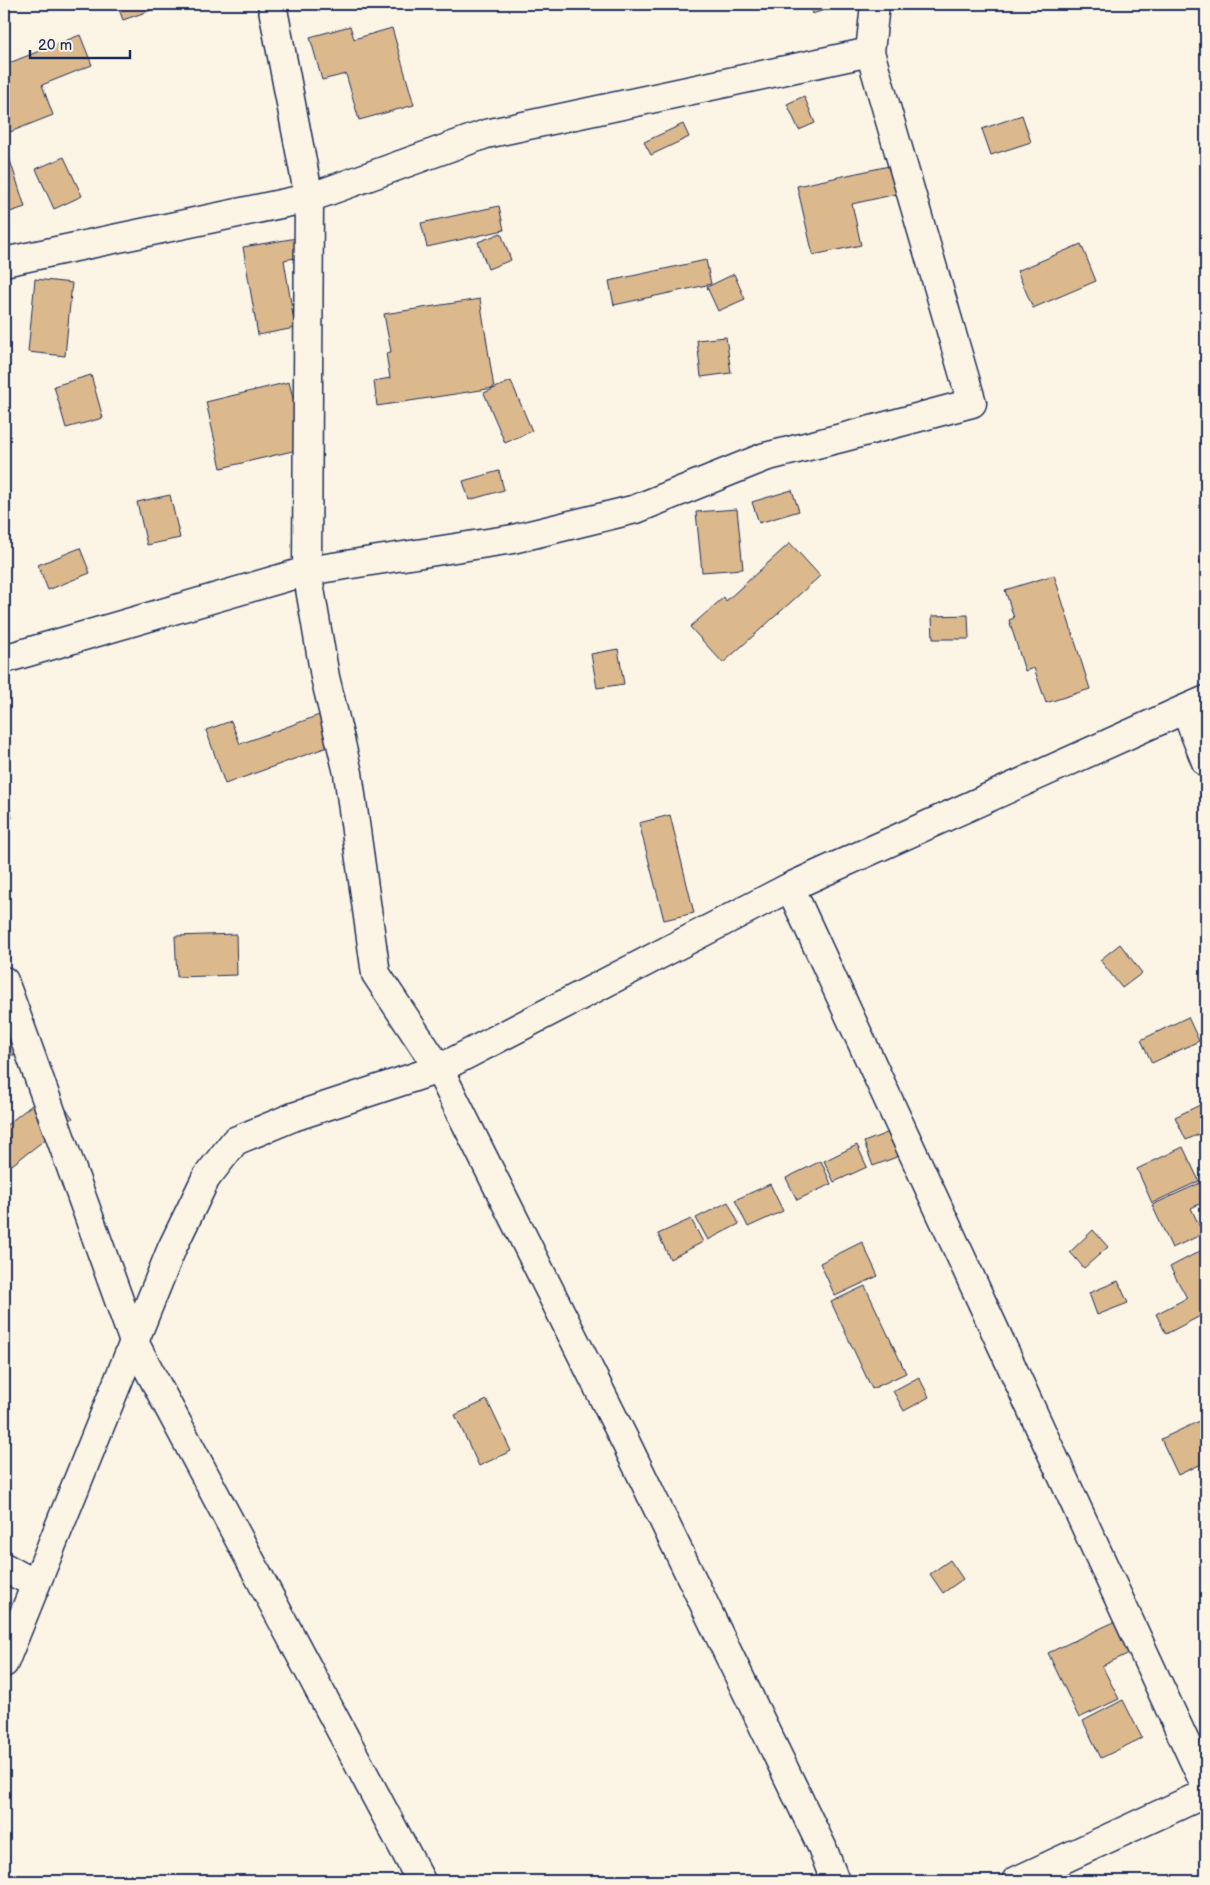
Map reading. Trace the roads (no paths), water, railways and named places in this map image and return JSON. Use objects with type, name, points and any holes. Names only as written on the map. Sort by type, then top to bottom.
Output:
[{"type":"street","points":[[272,4],[309,198],[308,571],[325,677],[348,773],[376,974],[439,1069],[626,1442],[822,1847],[835,1881]]},
{"type":"street","points":[[4,659],[308,571],[513,539],[636,510],[765,457],[972,403],[870,52],[875,4]]},
{"type":"street","points":[[4,262],[309,198],[486,134],[870,52]]},
{"type":"street","points":[[4,1663],[172,1248],[206,1178],[235,1141],[293,1116],[439,1069],[790,887],[1196,704],[1206,762]]},
{"type":"street","points":[[790,887],[1206,1787]]},
{"type":"street","points":[[4,981],[134,1342],[421,1881]]},
{"type":"street","points":[[4,1567],[35,1584]]},
{"type":"street","points":[[1016,1881],[1206,1793]]}]
